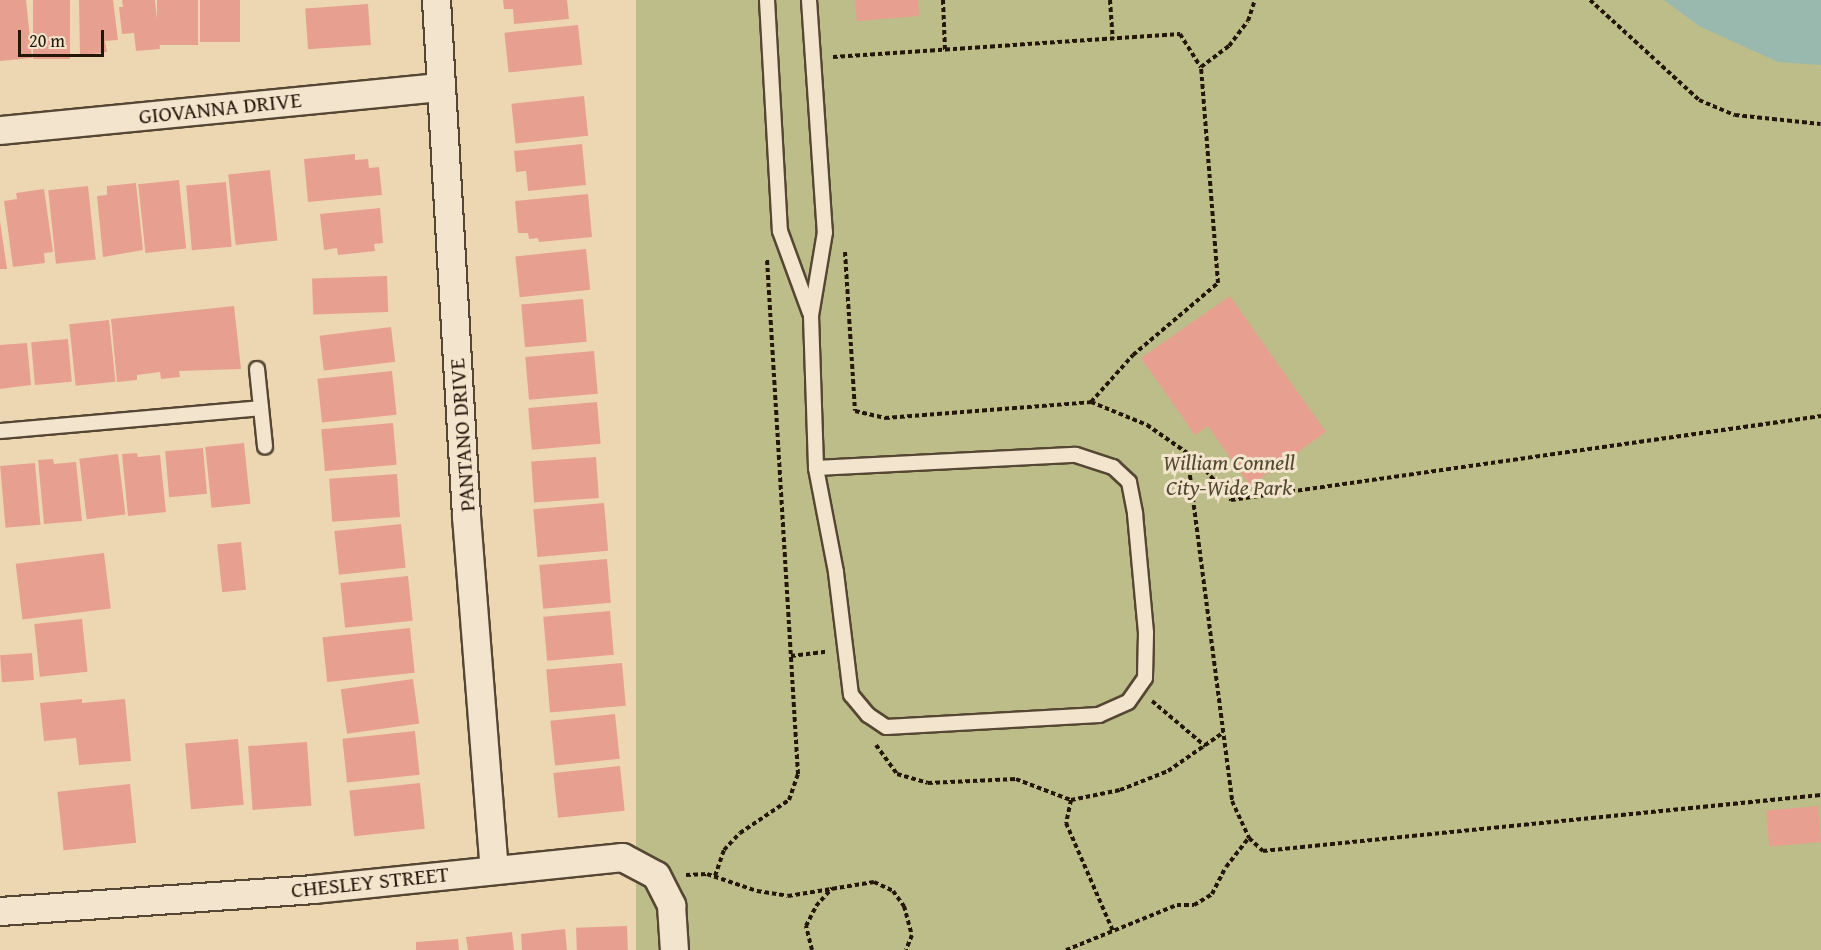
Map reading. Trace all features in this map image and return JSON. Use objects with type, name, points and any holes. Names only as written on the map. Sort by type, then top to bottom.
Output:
[{"type":"street","name":"PANTANO DRIVE","points":[[436,0],[466,516],[494,870]]},
{"type":"street","name":"GIOVANNA DRIVE","points":[[0,130],[441,87]]},
{"type":"street","name":"CHESLEY STREET","points":[[0,910],[313,889],[622,857],[656,875],[671,905],[674,950]]},
{"type":"lane","points":[[767,0],[780,231],[811,316]]},
{"type":"lane","points":[[809,0],[825,232],[811,316],[816,468],[846,650],[851,695],[868,715],[886,727],[1099,715],[1128,702],[1145,678],[1146,633],[1135,514],[1129,482],[1113,467],[1076,455],[816,468]]},
{"type":"lane","points":[[256,369],[265,447]]},
{"type":"lane","points":[[0,431],[261,408]]},
{"type":"path","points":[[943,0],[945,50]]},
{"type":"path","points":[[1110,0],[1113,39]]},
{"type":"path","points":[[1201,67],[1229,46],[1248,21],[1255,0]]},
{"type":"path","points":[[1590,0],[1699,99],[1735,115],[1821,124]]},
{"type":"path","points":[[833,57],[1180,34],[1201,67],[1218,283],[1133,355],[1091,402]]},
{"type":"path","points":[[832,46],[834,69]]},
{"type":"path","points":[[845,246],[855,411],[885,418],[1091,402],[1147,425],[1187,452],[1231,500],[1821,416]]},
{"type":"path","points":[[715,876],[724,850],[740,833],[789,801],[798,774],[766,250]]},
{"type":"path","points":[[1187,452],[1232,801],[1249,838],[1263,851],[1821,795]]},
{"type":"path","points":[[791,656],[846,650]]},
{"type":"path","points":[[1137,689],[1205,746]]},
{"type":"path","points":[[868,715],[878,752],[897,774],[928,783],[1016,779],[1071,800],[1120,790],[1168,771],[1222,734]]},
{"type":"path","points":[[1071,800],[1065,823],[1113,931]]},
{"type":"path","points":[[1066,950],[1177,905],[1194,905],[1212,894],[1226,867],[1249,838]]},
{"type":"path","points":[[661,886],[684,875],[715,876],[757,891],[788,896],[874,882],[893,891],[904,906],[912,935],[906,950]]},
{"type":"path","points":[[812,950],[806,926],[816,906],[832,888]]},
{"type":"green space","name":"William Connell City-Wide Park","points":[[636,0],[1821,0],[1821,950],[636,950]]},
{"type":"water","points":[[1664,0],[1821,0],[1821,65],[1778,62],[1699,26]]},
{"type":"building","points":[[0,0],[26,0],[32,58],[0,61]]},
{"type":"building","points":[[33,0],[70,0],[70,59],[33,59]]},
{"type":"building","points":[[79,0],[113,0],[118,40],[105,41],[107,52],[80,56]]},
{"type":"building","points":[[122,0],[155,0],[160,49],[136,51],[134,33],[122,34],[119,7],[123,7]]},
{"type":"building","points":[[157,0],[198,0],[198,45],[157,45]]},
{"type":"building","points":[[200,0],[240,0],[240,42],[200,42]]},
{"type":"building","points":[[503,0],[567,0],[569,19],[514,24],[513,9],[504,9]]},
{"type":"building","points":[[855,0],[918,0],[919,16],[857,21]]},
{"type":"building","points":[[368,4],[371,45],[308,49],[305,8]]},
{"type":"building","points":[[578,25],[582,65],[509,73],[504,33]]},
{"type":"building","points":[[584,96],[588,136],[516,143],[511,104]]},
{"type":"building","points":[[582,144],[586,185],[528,191],[526,171],[516,172],[514,151]]},
{"type":"building","points":[[355,154],[355,160],[368,159],[369,168],[379,167],[382,195],[308,202],[304,159]]},
{"type":"building","points":[[270,170],[277,241],[236,245],[228,174]]},
{"type":"building","points":[[179,180],[186,249],[145,253],[138,184]]},
{"type":"building","points":[[226,182],[232,247],[192,250],[186,185]]},
{"type":"building","points":[[136,183],[143,250],[103,257],[97,196],[107,195],[107,186]]},
{"type":"building","points":[[88,186],[96,260],[56,264],[48,190]]},
{"type":"building","points":[[44,189],[53,252],[44,253],[45,263],[13,267],[4,201],[17,199],[16,193]]},
{"type":"building","points":[[588,194],[592,237],[539,242],[538,238],[529,239],[528,233],[518,233],[515,201]]},
{"type":"building","points":[[380,208],[383,243],[374,244],[375,251],[338,255],[337,248],[324,250],[320,214]]},
{"type":"building","points":[[0,221],[7,269],[0,269]]},
{"type":"building","points":[[586,249],[590,290],[520,297],[515,256]]},
{"type":"building","points":[[387,276],[388,312],[313,315],[312,279]]},
{"type":"building","points":[[1230,296],[1326,432],[1250,486],[1208,426],[1195,435],[1141,358]]},
{"type":"building","points":[[583,299],[587,342],[525,347],[521,304]]},
{"type":"building","points":[[234,306],[241,369],[179,371],[180,377],[161,379],[160,372],[137,375],[137,380],[117,382],[111,319]]},
{"type":"building","points":[[109,320],[115,382],[76,386],[69,324]]},
{"type":"building","points":[[391,327],[395,362],[324,371],[320,336]]},
{"type":"building","points":[[68,339],[72,382],[35,385],[31,342]]},
{"type":"building","points":[[27,343],[31,385],[0,389],[0,345]]},
{"type":"building","points":[[594,351],[598,394],[529,400],[525,357]]},
{"type":"building","points":[[392,371],[397,415],[322,423],[317,379]]},
{"type":"building","points":[[597,402],[601,444],[532,450],[528,408]]},
{"type":"building","points":[[393,423],[397,465],[325,471],[321,429]]},
{"type":"building","points":[[244,443],[250,504],[212,508],[205,447]]},
{"type":"building","points":[[203,448],[207,494],[169,497],[165,451]]},
{"type":"building","points":[[137,453],[138,457],[160,455],[166,512],[128,516],[122,454]]},
{"type":"building","points":[[118,454],[125,515],[87,519],[79,459]]},
{"type":"building","points":[[596,457],[599,498],[534,502],[531,462]]},
{"type":"building","points":[[53,459],[54,464],[76,462],[82,521],[44,524],[38,460]]},
{"type":"building","points":[[35,463],[40,525],[6,528],[0,466]]},
{"type":"building","points":[[397,474],[400,517],[332,522],[329,479]]},
{"type":"building","points":[[604,503],[608,551],[537,557],[533,509]]},
{"type":"building","points":[[401,524],[406,568],[339,575],[334,531]]},
{"type":"building","points":[[241,542],[246,590],[222,592],[217,545]]},
{"type":"building","points":[[104,553],[111,609],[22,619],[16,564]]},
{"type":"building","points":[[607,559],[611,603],[543,609],[539,565]]},
{"type":"building","points":[[408,576],[413,621],[345,628],[340,583]]},
{"type":"building","points":[[610,611],[614,655],[547,661],[543,617]]},
{"type":"building","points":[[82,619],[88,672],[40,677],[34,624]]},
{"type":"building","points":[[410,628],[415,673],[327,682],[322,637]]},
{"type":"building","points":[[32,653],[34,680],[2,682],[0,655]]},
{"type":"building","points":[[622,663],[626,706],[550,712],[546,670]]},
{"type":"building","points":[[413,679],[419,724],[347,734],[341,689]]},
{"type":"building","points":[[82,699],[82,703],[125,699],[131,761],[79,765],[76,738],[44,741],[40,703]]},
{"type":"building","points":[[615,714],[620,759],[555,766],[550,721]]},
{"type":"building","points":[[415,731],[420,775],[347,782],[342,739]]},
{"type":"building","points":[[238,739],[244,805],[191,809],[185,744]]},
{"type":"building","points":[[307,742],[311,806],[253,810],[248,746]]},
{"type":"building","points":[[620,766],[625,811],[558,818],[553,773]]},
{"type":"building","points":[[420,783],[425,829],[354,836],[349,790]]},
{"type":"building","points":[[130,784],[136,843],[64,850],[57,792]]},
{"type":"building","points":[[1818,806],[1821,842],[1769,846],[1766,811]]},
{"type":"building","points":[[627,926],[628,950],[577,950],[576,928]]},
{"type":"building","points":[[565,929],[567,950],[522,950],[521,934]]},
{"type":"building","points":[[512,932],[514,950],[468,950],[466,937]]},
{"type":"building","points":[[458,939],[459,950],[416,950],[416,942]]}]
